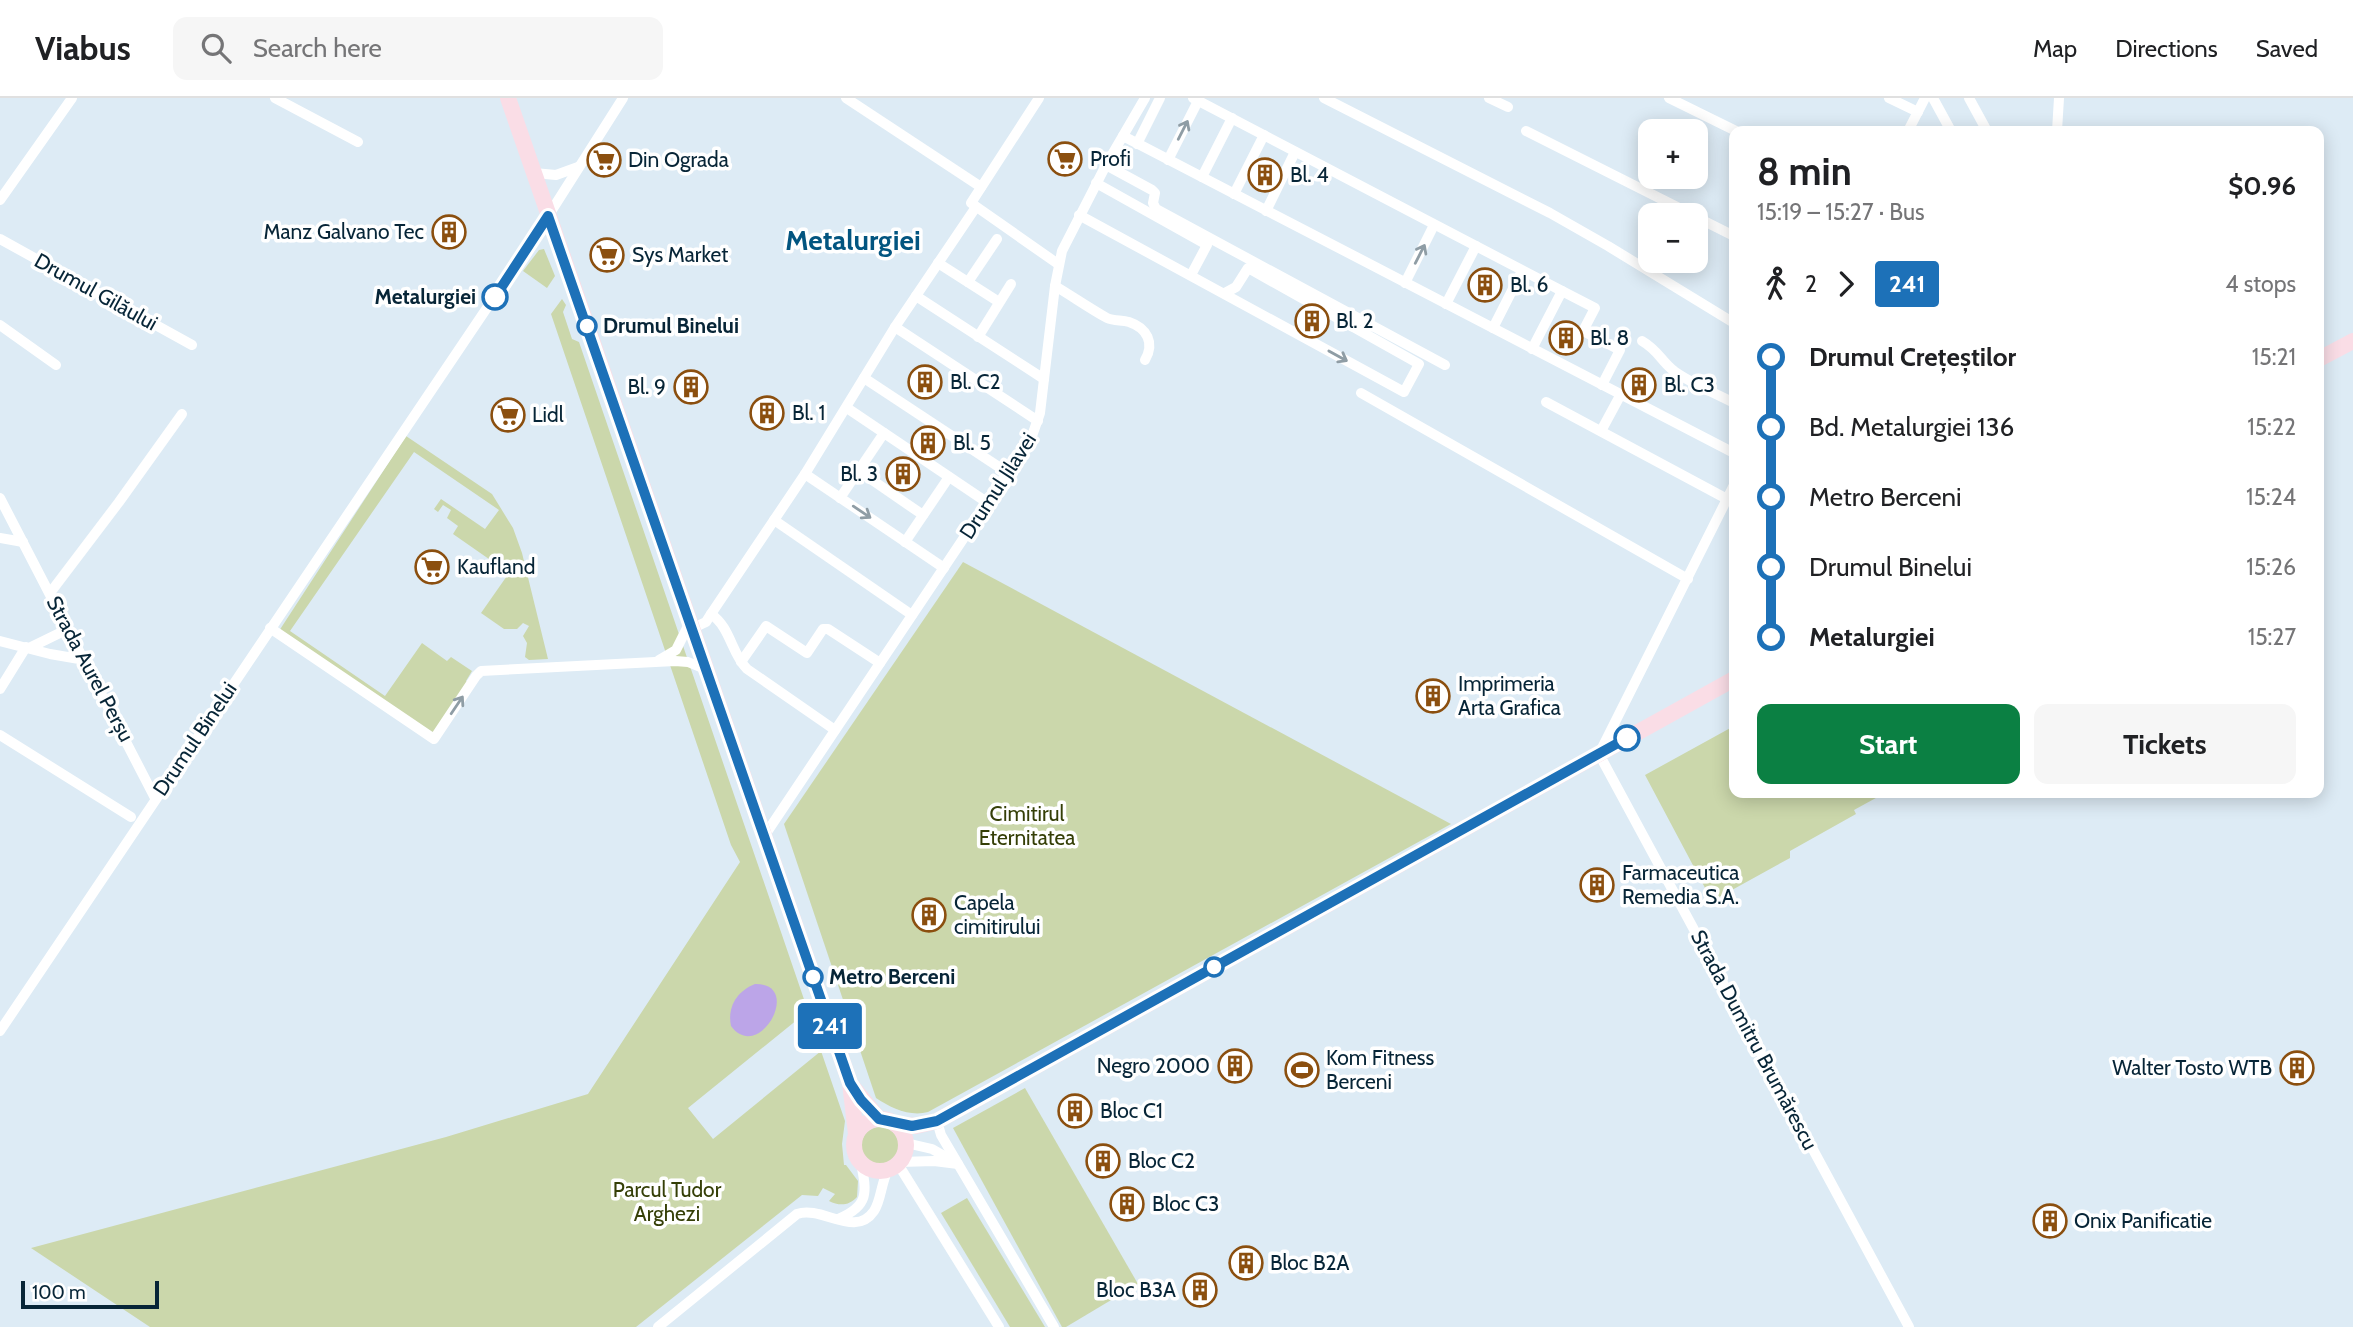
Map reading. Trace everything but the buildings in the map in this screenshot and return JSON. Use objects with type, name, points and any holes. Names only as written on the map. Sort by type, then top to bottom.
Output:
[{"type":"main road","points":[[508,98],[850,1083],[856,1134],[854,1146],[860,1163],[873,1171],[895,1166],[905,1152],[906,1143],[902,1132],[861,1100],[850,1083]]},
{"type":"main road","points":[[2324,356],[2353,341]]},
{"type":"main road","points":[[906,1143],[939,1128],[1729,682]]},
{"type":"main road","points":[[856,1134],[865,1124],[887,1121],[939,1128]]},
{"type":"street","points":[[0,200],[72,98]]},
{"type":"street","points":[[275,98],[358,142]]},
{"type":"street","name":"Drumul Binelui","points":[[2,1023],[548,216],[623,98]]},
{"type":"street","points":[[846,98],[981,187]]},
{"type":"street","points":[[1039,98],[971,203],[1058,264]]},
{"type":"street","name":"Drumul Jilavei","points":[[764,838],[1032,436],[1038,421],[1058,264],[1079,215],[1145,98]]},
{"type":"street","points":[[1137,144],[1160,98]]},
{"type":"street","points":[[1324,98],[1574,226],[1729,320]]},
{"type":"street","points":[[1489,98],[1508,107]]},
{"type":"street","points":[[1668,98],[1729,128]]},
{"type":"street","points":[[1889,98],[1918,112]]},
{"type":"street","points":[[1911,126],[1925,98]]},
{"type":"street","points":[[1933,98],[1948,126]]},
{"type":"street","points":[[1969,98],[1984,126]]},
{"type":"street","points":[[2057,126],[2059,98]]},
{"type":"street","points":[[1168,160],[1196,99],[1595,308],[1583,331],[1620,351],[1602,385]]},
{"type":"street","points":[[1202,177],[1232,118]]},
{"type":"street","points":[[1526,131],[1668,203]]},
{"type":"street","points":[[1234,194],[1264,135]]},
{"type":"street","points":[[1122,136],[1729,450]]},
{"type":"street","points":[[1266,211],[1296,152]]},
{"type":"street","points":[[1106,165],[1152,190],[1156,209],[1445,365]]},
{"type":"street","points":[[534,173],[556,174],[578,167]]},
{"type":"street","points":[[1096,183],[1207,245],[1191,275]]},
{"type":"street","points":[[657,661],[676,650],[690,627],[706,622],[805,474],[895,327],[975,207]]},
{"type":"street","points":[[1079,215],[1404,392],[1419,364],[1248,268],[1230,296]]},
{"type":"street","points":[[1708,223],[1729,234]]},
{"type":"street","points":[[1405,283],[1434,225]]},
{"type":"street","name":"Drumul Gilăului","points":[[0,239],[192,345]]},
{"type":"street","points":[[968,282],[997,239]]},
{"type":"street","points":[[1446,304],[1476,246]]},
{"type":"street","points":[[938,263],[999,303]]},
{"type":"street","points":[[1493,328],[1522,271]]},
{"type":"street","points":[[978,337],[1011,284]]},
{"type":"street","points":[[1055,286],[1111,320],[1141,328],[1150,343],[1149,354],[1145,360]]},
{"type":"street","points":[[1532,349],[1562,291]]},
{"type":"street","points":[[916,296],[1044,379]]},
{"type":"street","points":[[0,325],[56,365]]},
{"type":"street","points":[[895,327],[1038,421]]},
{"type":"street","points":[[1642,341],[1658,352],[1679,374],[1729,400]]},
{"type":"street","points":[[864,378],[1008,473]]},
{"type":"street","points":[[1361,393],[1688,579]]},
{"type":"street","points":[[1601,431],[1621,394]]},
{"type":"street","points":[[1546,402],[1727,499]]},
{"type":"street","points":[[847,408],[988,503]]},
{"type":"street","points":[[50,593],[182,414]]},
{"type":"street","points":[[840,498],[884,433]]},
{"type":"street","points":[[859,471],[923,515]]},
{"type":"street","points":[[805,474],[944,568]]},
{"type":"street","points":[[905,542],[949,477]]},
{"type":"street","points":[[1599,754],[1729,495]]},
{"type":"street","name":"Strada Aurel Perșu","points":[[0,498],[155,798]]},
{"type":"street","points":[[774,520],[912,615]]},
{"type":"street","points":[[0,538],[23,542]]},
{"type":"street","points":[[711,614],[724,625],[741,662],[754,675],[835,730]]},
{"type":"street","points":[[741,662],[765,626],[807,653],[826,628],[880,663]]},
{"type":"street","points":[[270,628],[434,739],[481,671],[657,661],[684,661],[705,669]]},
{"type":"street","points":[[0,689],[27,648],[68,629]]},
{"type":"street","points":[[0,641],[85,660]]},
{"type":"street","points":[[0,735],[131,817]]},
{"type":"street","name":"Strada Dumitru Brumărescu","points":[[1599,754],[1909,1327]]},
{"type":"street","points":[[939,1128],[1054,1327]]},
{"type":"street","points":[[906,1143],[932,1149],[958,1164]]},
{"type":"street","points":[[658,1327],[795,1215],[806,1211],[847,1223],[857,1223],[869,1217],[875,1210],[880,1189],[895,1166],[934,1161],[958,1164]]},
{"type":"street","points":[[838,1219],[855,1211],[863,1200],[865,1188],[860,1163]]},
{"type":"street","points":[[895,1166],[999,1327]]},
{"type":"green space","points":[[544,249],[555,276],[547,288],[523,271],[539,250]]},
{"type":"green space","name":"Parcul Tudor Arghezi","points":[[562,299],[566,305],[563,312],[572,339],[579,342],[808,1011],[688,1108],[713,1139],[821,1051],[845,1121],[842,1144],[844,1165],[858,1181],[857,1197],[847,1204],[840,1204],[829,1201],[835,1194],[823,1188],[818,1196],[802,1195],[636,1327],[150,1327],[31,1248],[446,1137],[588,1094],[740,862],[731,845],[551,314]]},
{"type":"green space","points":[[406,436],[492,494],[513,528],[522,553],[548,659],[529,660],[525,657],[527,643],[523,636],[529,626],[523,623],[517,629],[504,629],[481,613],[509,573],[453,534],[458,526],[447,518],[451,510],[443,505],[438,512],[434,509],[441,499],[485,529],[499,510],[414,452],[290,631],[385,696],[422,643],[447,661],[451,657],[472,671],[466,681],[469,683],[433,735],[279,631]]},
{"type":"green space","name":"Cimitirul Eternitatea","points":[[963,562],[1451,824],[928,1112],[901,1111],[888,1105],[876,1098],[784,824]]},
{"type":"green space","points":[[1729,729],[1729,798],[1876,798],[1854,810],[1856,814],[1790,851],[1790,858],[1712,901],[1645,775]]},
{"type":"green space","points":[[1025,1088],[1138,1284],[1066,1327],[1062,1327],[953,1128]]},
{"type":"green space","points":[[880,1127],[893,1133],[899,1146],[893,1159],[880,1165],[867,1159],[861,1146],[867,1133]]},
{"type":"green space","points":[[967,1198],[1045,1327],[1010,1327],[941,1213]]},
{"type":"shaded area","points":[[755,984],[769,987],[776,995],[776,1007],[772,1019],[764,1029],[753,1035],[742,1035],[731,1026],[732,1006],[738,995]]},
{"type":"bus line","name":"241","points":[[495,297],[548,216],[850,1083],[879,1119],[902,1126],[937,1121],[1627,738]]},
{"type":"place","name":"Profi","points":[[1065,159]]},
{"type":"place","name":"Din Ograda","points":[[604,160]]},
{"type":"place","name":"Bl. 4","points":[[1265,175]]},
{"type":"place","name":"Manz Galvano Tec","points":[[449,232]]},
{"type":"place","name":"Sys Market","points":[[607,255]]},
{"type":"place","name":"Bl. 6","points":[[1485,285]]},
{"type":"place","name":"Metalurgiei","points":[[495,297]]},
{"type":"place","name":"Bl. 2","points":[[1312,321]]},
{"type":"place","name":"Drumul Binelui","points":[[587,326]]},
{"type":"place","name":"Bl. 8","points":[[1566,338]]},
{"type":"place","name":"Bl. C2","points":[[925,382]]},
{"type":"place","name":"Bl. C3","points":[[1639,385]]},
{"type":"place","name":"Bl. 9","points":[[691,387]]},
{"type":"place","name":"Bl. 1","points":[[767,413]]},
{"type":"place","name":"Lidl","points":[[508,415]]},
{"type":"place","name":"Bl. 5","points":[[928,443]]},
{"type":"place","name":"Bl. 3","points":[[903,474]]},
{"type":"place","name":"Kaufland","points":[[432,567]]},
{"type":"place","name":"Imprimeria Arta Grafica","points":[[1433,696]]},
{"type":"place","name":"Farmaceutica Remedia S.A.","points":[[1597,885]]},
{"type":"place","name":"Capela cimitirului","points":[[929,915]]},
{"type":"place","name":"Metro Berceni","points":[[813,977]]},
{"type":"place","name":"Negro 2000","points":[[1235,1066]]},
{"type":"place","name":"Walter Tosto WTB","points":[[2297,1068]]},
{"type":"place","name":"Kom Fitness Berceni","points":[[1302,1070]]},
{"type":"place","name":"Bloc C1","points":[[1075,1111]]},
{"type":"place","name":"Bloc C2","points":[[1103,1161]]},
{"type":"place","name":"Bloc C3","points":[[1127,1204]]},
{"type":"place","name":"Onix Panificatie","points":[[2050,1221]]},
{"type":"place","name":"Bloc B2A","points":[[1246,1263]]},
{"type":"place","name":"Bloc B3A","points":[[1200,1290]]},
{"type":"district","name":"Metalurgiei","points":[[853,240]]}]
